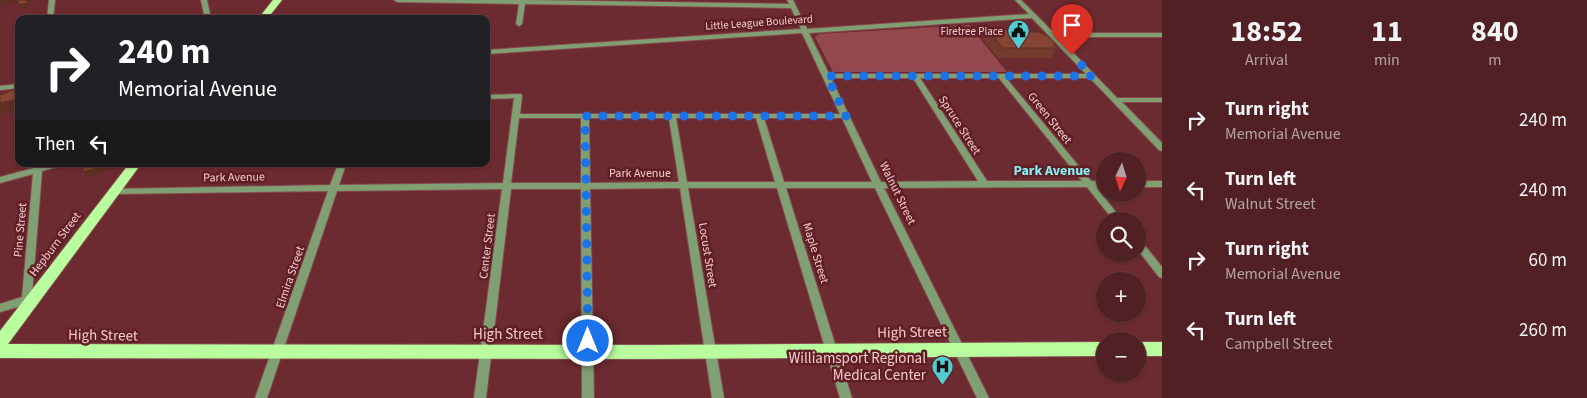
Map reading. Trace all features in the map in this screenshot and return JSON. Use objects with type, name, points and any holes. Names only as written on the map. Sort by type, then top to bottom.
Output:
[{"type":"main road","points":[[265,15],[278,0]]},
{"type":"main road","name":"Hepburn Street","points":[[0,343],[30,299],[133,167]]},
{"type":"main road","name":"High Street","points":[[0,351],[832,351],[1096,348]]},
{"type":"main road","points":[[1146,349],[1162,349]]},
{"type":"street","points":[[50,15],[52,0]]},
{"type":"street","points":[[204,0],[207,15]]},
{"type":"street","points":[[397,0],[791,3]]},
{"type":"street","points":[[1018,0],[1162,148]]},
{"type":"street","points":[[519,24],[523,1]]},
{"type":"street","name":"Walnut Street","points":[[791,3],[983,398]]},
{"type":"street","name":"Little League Boulevard","points":[[490,52],[1034,16]]},
{"type":"street","points":[[1052,35],[1162,35]]},
{"type":"street","points":[[827,76],[1092,76]]},
{"type":"street","name":"Spruce Street","points":[[915,76],[986,185]]},
{"type":"street","name":"Green Street","points":[[1001,76],[1112,212]]},
{"type":"street","points":[[0,88],[15,86]]},
{"type":"street","name":"Center Street","points":[[480,398],[518,96],[490,97]]},
{"type":"street","points":[[1115,100],[1162,100]]},
{"type":"street","points":[[516,116],[846,116]]},
{"type":"street","points":[[585,116],[588,398]]},
{"type":"street","name":"Locust Street","points":[[672,116],[718,398]]},
{"type":"street","name":"Maple Street","points":[[759,116],[846,398]]},
{"type":"street","points":[[0,180],[35,167]]},
{"type":"street","name":"Pine Street","points":[[30,299],[38,167]]},
{"type":"street","name":"Elmira Street","points":[[261,398],[341,167]]},
{"type":"street","name":"Park Avenue","points":[[114,191],[507,186],[1096,184]]},
{"type":"street","points":[[1146,184],[1162,184]]},
{"type":"street","points":[[1146,254],[1162,274]]},
{"type":"street","points":[[0,308],[30,299]]},
{"type":"shaded area","points":[[969,25],[1007,72],[833,72],[815,37],[819,34]]},
{"type":"building","points":[[19,0],[27,0],[27,3],[18,5]]},
{"type":"building","points":[[1018,29],[1021,32],[1038,32],[1048,36],[1057,45],[1053,45],[1056,48],[1003,48],[988,30]]},
{"type":"building","points":[[15,90],[15,100],[0,103],[0,95]]},
{"type":"building","points":[[83,167],[100,167],[83,172]]},
{"type":"place","name":"Firetree Place","points":[[1019,50]]},
{"type":"place","name":"Williamsport Regional Medical Center","points":[[942,386]]},
{"type":"district","name":"Park Avenue","points":[[1052,170]]},
{"type":"route","points":[[588,341],[585,116],[846,116],[827,76],[1092,76],[1072,55]]}]
